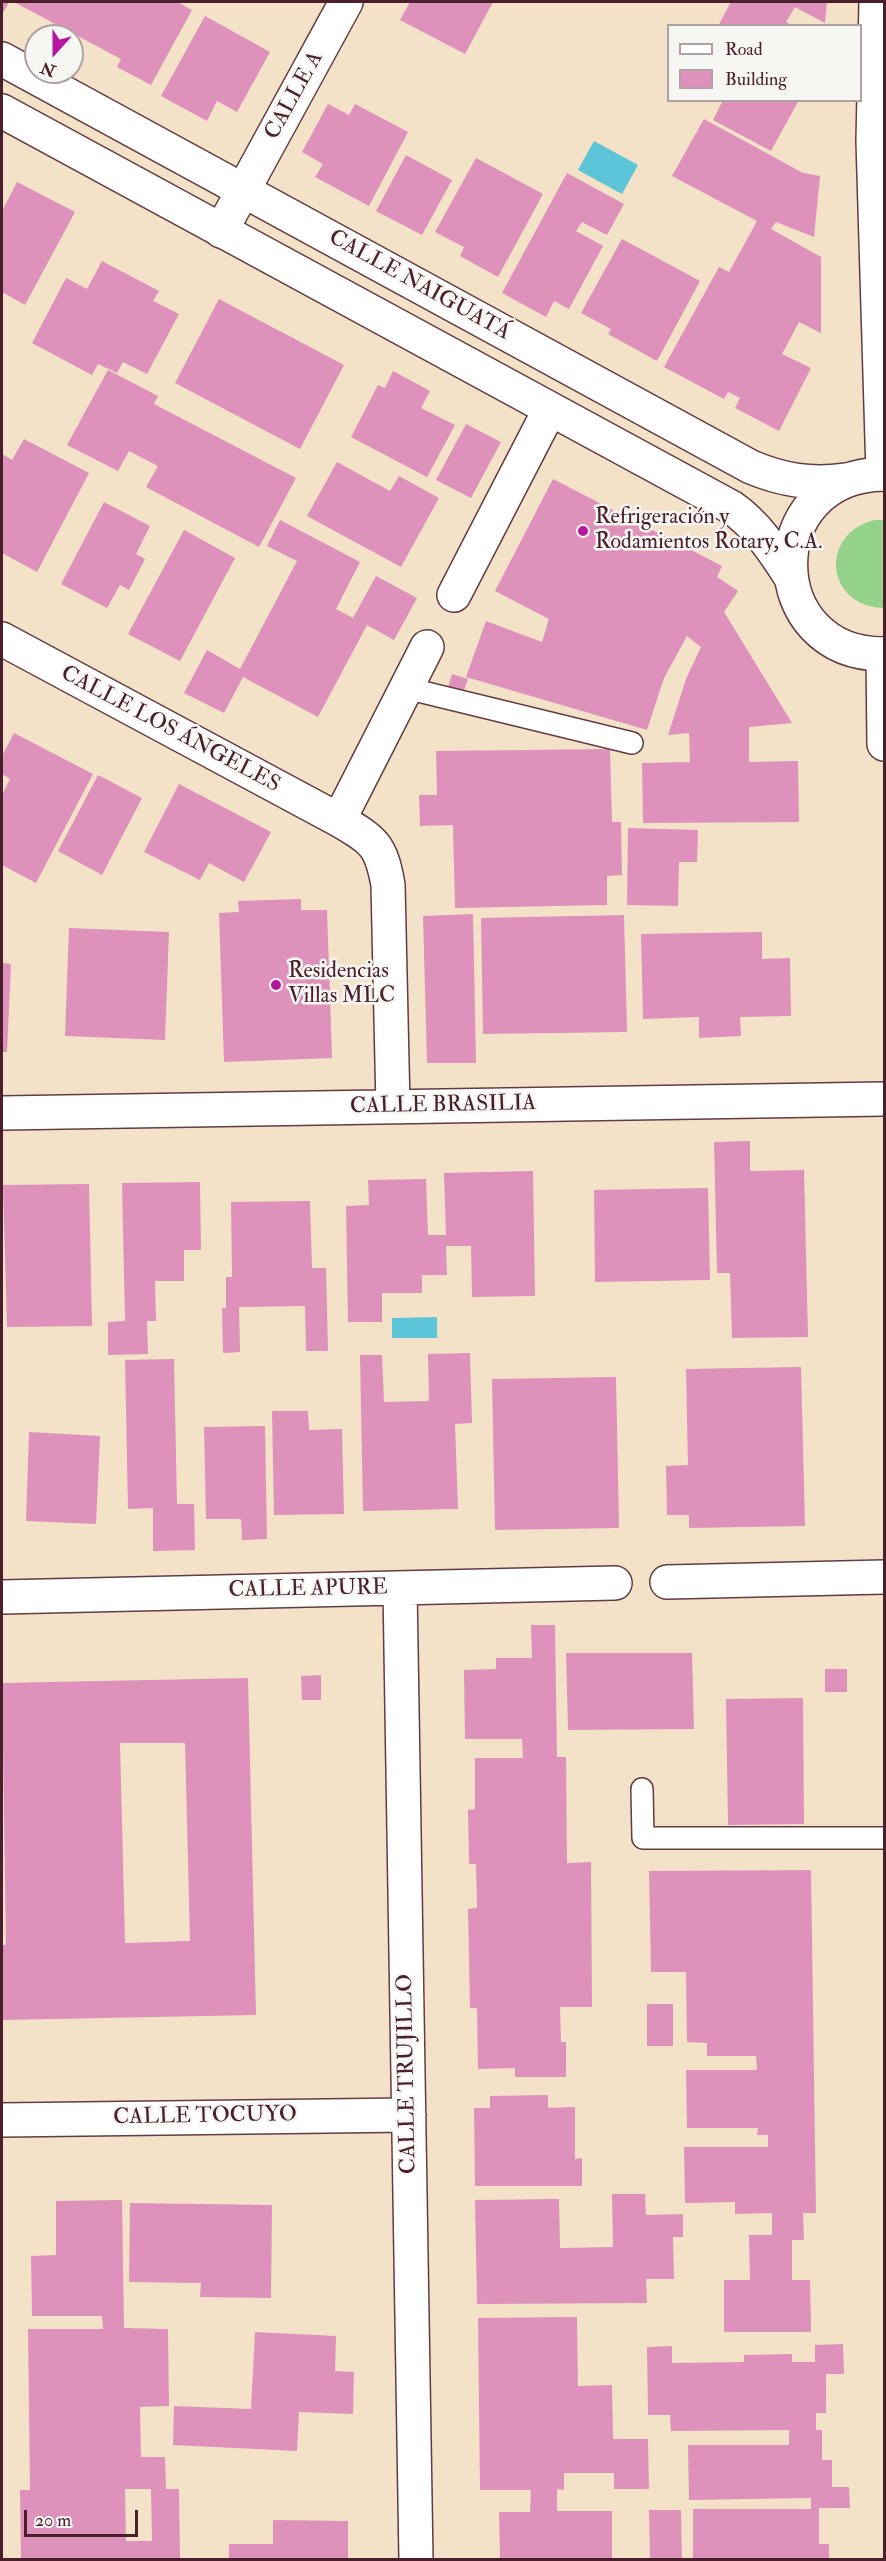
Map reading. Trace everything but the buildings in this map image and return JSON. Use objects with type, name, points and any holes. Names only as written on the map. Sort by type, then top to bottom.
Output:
[{"type":"street","name":"CALLE A","points":[[221,231],[346,2]]},
{"type":"street","points":[[876,2],[873,141],[884,474],[868,474],[844,480],[824,492],[807,509],[796,530],[790,553],[790,576],[797,599],[809,620],[826,637],[847,648],[870,654],[884,654],[885,744]]},
{"type":"street","name":"CALLE NAIGUATÁ","points":[[2,59],[751,467],[790,480],[827,483],[844,480]]},
{"type":"street","name":"CALLE NAIGUATÁ","points":[[2,111],[742,515],[777,555],[790,576]]},
{"type":"street","points":[[454,595],[550,409]]},
{"type":"street","name":"CALLE LOS ÁNGELES","points":[[2,639],[339,820],[375,844],[385,868],[388,885],[393,1107]]},
{"type":"street","points":[[339,820],[427,647]]},
{"type":"street","name":"CALLE BRASILIA","points":[[2,1113],[885,1099]]},
{"type":"street","points":[[667,1582],[885,1577]]},
{"type":"street","name":"CALLE APURE","points":[[2,1597],[615,1583]]},
{"type":"street","name":"CALLE TRUJILLO","points":[[400,1588],[416,2559]]},
{"type":"street","name":"CALLE TOCUYO","points":[[2,2120],[408,2115]]},
{"type":"lane","points":[[406,688],[632,743]]},
{"type":"lane","points":[[642,1789],[643,1838],[885,1838]]},
{"type":"green space","points":[[874,520],[884,520],[884,608],[865,605],[850,596],[841,584],[836,569],[837,554],[844,540],[856,528]]},
{"type":"water","points":[[594,141],[638,165],[622,194],[578,170]]},
{"type":"water","points":[[437,1317],[437,1338],[392,1338],[392,1318]]},
{"type":"place","name":"Refrigeración y Rodamientos Rotary, C.A.","points":[[583,531]]},
{"type":"place","name":"Residencias Villas MLC","points":[[276,985]]}]
